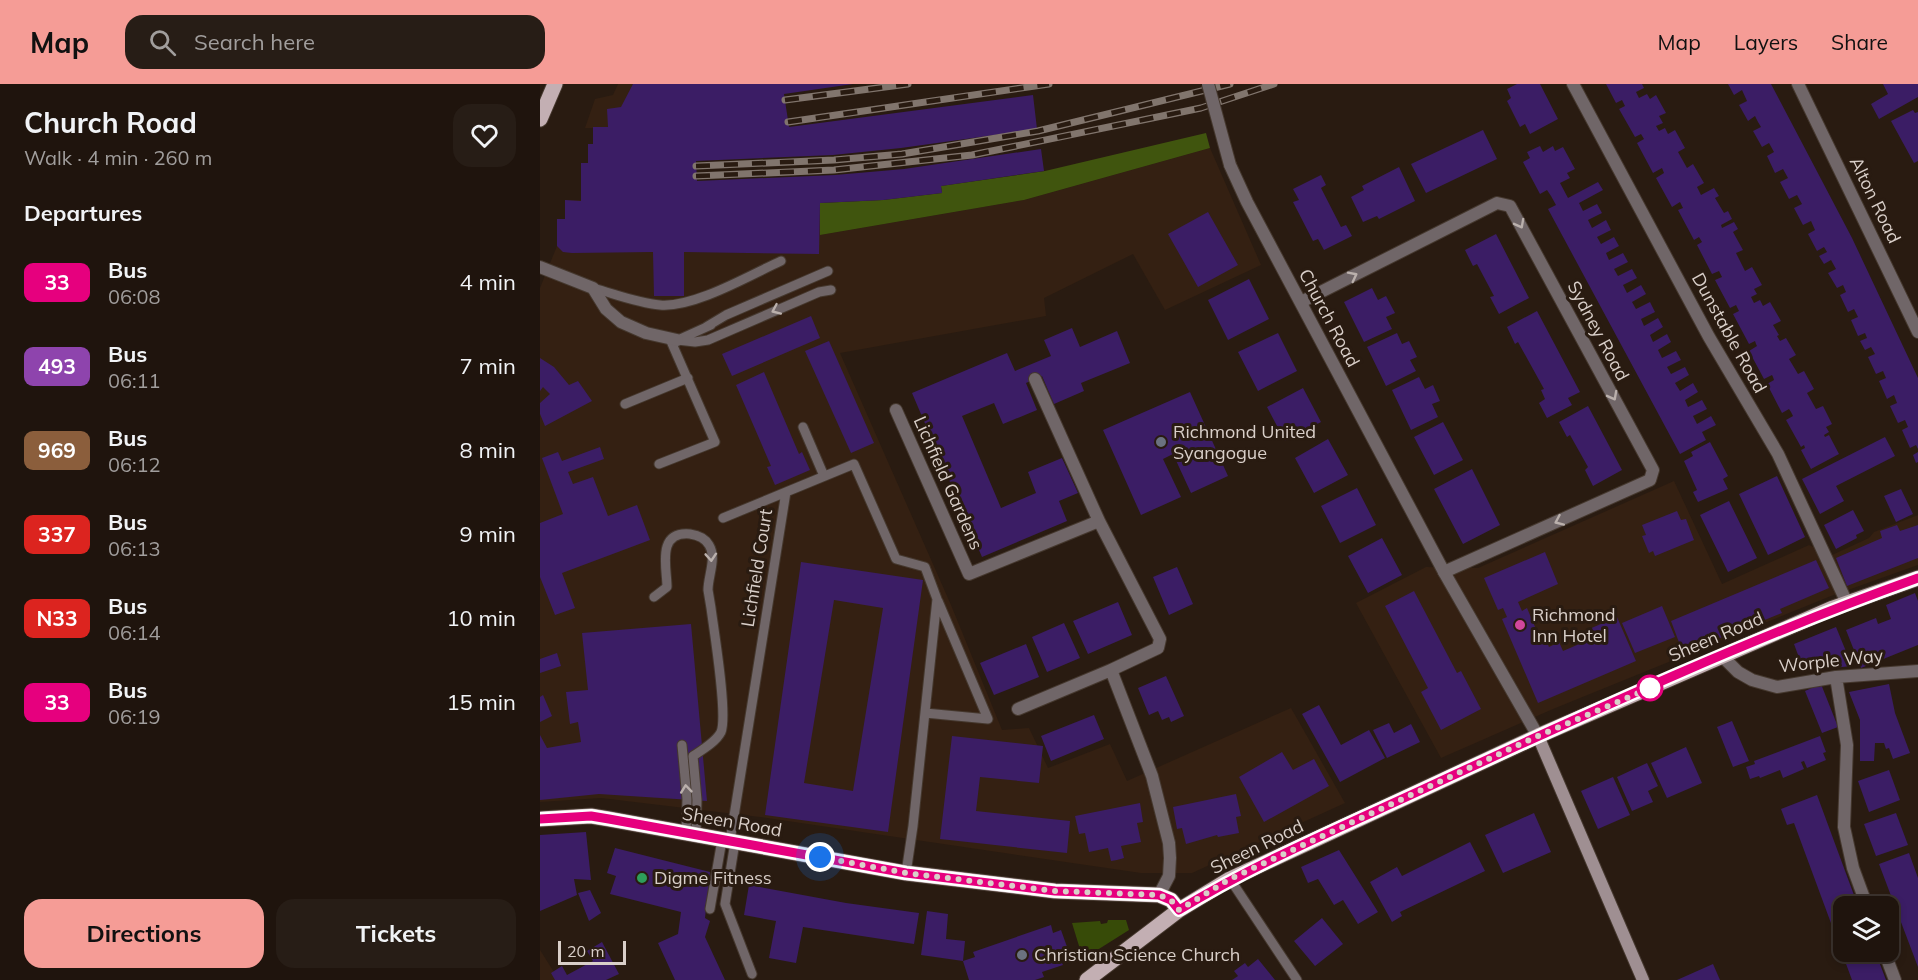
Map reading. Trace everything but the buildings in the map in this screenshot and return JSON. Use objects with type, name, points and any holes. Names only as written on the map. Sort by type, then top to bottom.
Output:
[{"type":"main road","points":[[540,118],[555,84]]},
{"type":"main road","name":"Sheen Road","points":[[1087,980],[1179,910],[1230,879],[1538,736],[1847,603],[1918,578]]},
{"type":"main road","name":"Church Road","points":[[1538,736],[1643,980]]},
{"type":"main road","name":"Sheen Road","points":[[540,819],[591,816],[906,873],[1055,891],[1159,895]]},
{"type":"main road","points":[[1159,895],[1171,900],[1179,910]]},
{"type":"street","name":"Church Road","points":[[1208,84],[1230,165],[1247,202],[1444,572],[1538,736]]},
{"type":"street","name":"Dunstable Road","points":[[1573,84],[1709,337],[1778,454],[1847,603]]},
{"type":"street","name":"Alton Road","points":[[1798,84],[1918,332]]},
{"type":"street","name":"Sydney Road","points":[[1301,302],[1497,203],[1510,206],[1653,470],[1650,480],[1444,572]]},
{"type":"street","points":[[540,267],[592,288],[606,309],[621,322],[646,333],[674,339]]},
{"type":"street","points":[[1018,709],[1158,648],[1160,639],[1099,521],[1035,379]]},
{"type":"street","name":"Lichfield Gardens","points":[[896,410],[969,574],[1099,521]]},
{"type":"street","name":"Worple Way","points":[[1722,656],[1738,672],[1752,680],[1776,687],[1836,677],[1918,670]]},
{"type":"street","points":[[1111,670],[1152,776],[1168,843],[1170,858],[1168,876],[1159,895]]},
{"type":"street","points":[[1836,677],[1847,745],[1844,827],[1853,868],[1863,896]]},
{"type":"street","points":[[1888,962],[1895,980]]},
{"type":"lane","points":[[592,288],[641,302],[662,305],[681,303],[708,294],[781,261]]},
{"type":"lane","points":[[674,339],[706,327],[726,315],[828,271]]},
{"type":"lane","points":[[674,339],[695,342],[708,340],[819,292],[831,290]]},
{"type":"lane","points":[[659,464],[715,442],[687,378],[674,339]]},
{"type":"lane","points":[[625,404],[687,378]]},
{"type":"lane","points":[[803,427],[824,476]]},
{"type":"lane","name":"Lichfield Court","points":[[729,841],[786,492],[854,464],[896,560],[925,567],[937,599],[906,873]]},
{"type":"lane","points":[[723,518],[786,492]]},
{"type":"lane","points":[[654,597],[667,587],[664,561],[667,544],[676,537],[689,534],[703,538],[709,544],[712,552],[708,589],[723,707],[721,731],[710,744],[693,756],[697,800],[691,834]]},
{"type":"lane","points":[[925,713],[988,719],[937,599]]},
{"type":"lane","points":[[682,745],[691,834]]},
{"type":"lane","points":[[710,909],[729,841]]},
{"type":"lane","points":[[729,841],[724,904],[752,974]]},
{"type":"lane","points":[[1230,879],[1297,980]]},
{"type":"shaded area","points":[[618,84],[665,84],[640,128],[585,128],[595,99],[613,95]]},
{"type":"shaded area","points":[[1210,148],[1261,265],[1165,310],[1133,254],[1044,298],[1046,316],[840,353],[951,605],[1002,730],[1029,728],[1048,768],[1110,744],[1127,781],[1291,708],[1345,803],[1192,873],[1141,873],[760,817],[601,798],[540,802],[540,288],[557,246],[557,219],[565,219],[565,200],[820,203],[820,235],[1024,200]]},
{"type":"shaded area","points":[[1674,481],[1722,584],[1809,545],[1832,555],[1869,538],[1874,532],[1918,515],[1918,565],[1831,596],[1553,709],[1441,758],[1356,603],[1426,567],[1478,568]]},
{"type":"shaded area","points":[[540,950],[559,980],[540,980]]},
{"type":"green space","points":[[1206,133],[1210,148],[1024,200],[820,235],[820,203],[883,200],[942,193],[941,186],[1045,171]]},
{"type":"green space","points":[[1108,920],[1126,920],[1129,930],[1083,959],[1072,923],[1100,921],[1101,924],[1107,923]]},
{"type":"railway","points":[[785,100],[908,84]]},
{"type":"railway","points":[[788,122],[1049,84]]},
{"type":"railway","points":[[696,166],[834,160],[902,154],[1038,131],[1230,84]]},
{"type":"railway","points":[[696,176],[834,170],[972,155],[1201,108],[1274,84]]},
{"type":"bus line","name":"33","points":[[540,819],[591,816],[906,873],[1055,891],[1159,895],[1171,900],[1179,910],[1230,879],[1538,736],[1833,608],[1918,578]]},
{"type":"place","name":"Richmond United Syangogue","points":[[1161,442]]},
{"type":"place","name":"Richmond Inn Hotel","points":[[1520,625]]},
{"type":"place","name":"Digme Fitness","points":[[642,878]]},
{"type":"place","name":"Christian Science Church","points":[[1022,955]]},
{"type":"route","points":[[820,857],[906,873],[1055,891],[1159,895],[1171,900],[1179,910],[1230,879],[1538,736],[1650,688]]}]
